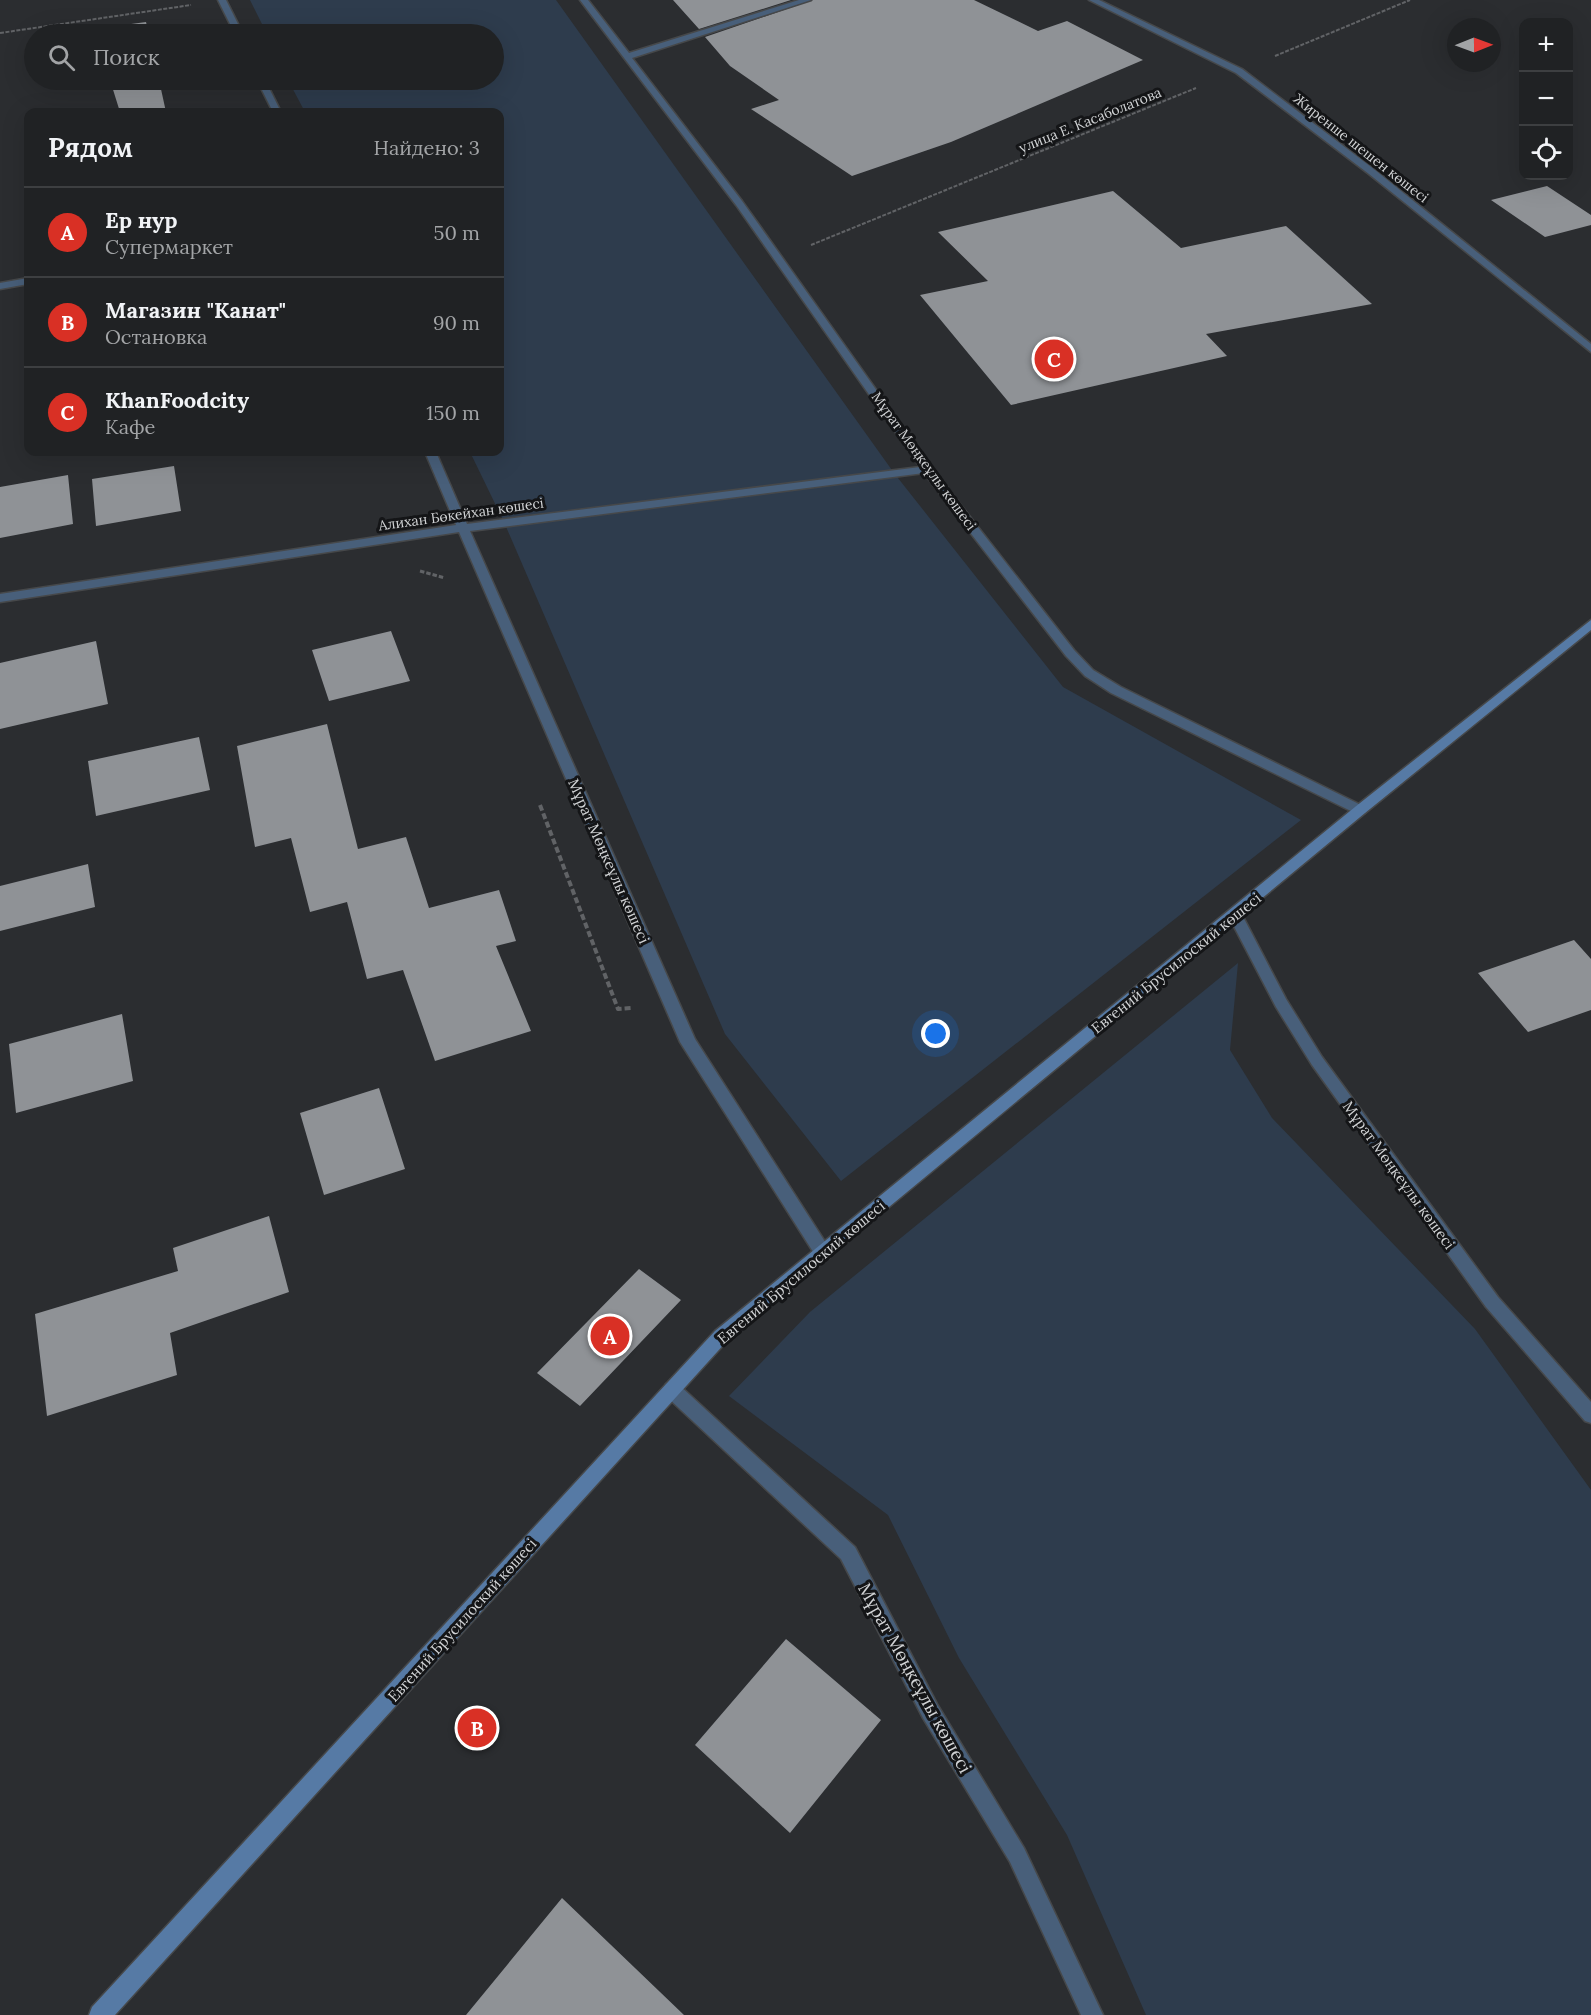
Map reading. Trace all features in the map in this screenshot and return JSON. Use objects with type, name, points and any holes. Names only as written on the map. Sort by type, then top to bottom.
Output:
[{"type":"main road","name":"Евгений Брусилоский көшесі","points":[[100,2015],[721,1336],[1360,810],[1591,624]]},
{"type":"street","points":[[222,0],[234,24]]},
{"type":"street","name":"Мұрат Мөңкеұлы көшесі","points":[[584,0],[739,203],[927,469],[1070,653],[1089,674],[1116,690],[1360,810]]},
{"type":"street","points":[[629,56],[807,0]]},
{"type":"street","name":"Жиренше шешен көшесі","points":[[1093,0],[1239,70],[1372,172],[1591,349]]},
{"type":"street","points":[[266,90],[275,108]]},
{"type":"street","points":[[0,286],[24,282]]},
{"type":"street","name":"Мұрат Мөңкеұлы көшесі","points":[[432,456],[688,1042],[823,1252]]},
{"type":"street","name":"Алихан Бөкейхан көшесі","points":[[0,598],[463,528],[927,469]]},
{"type":"street","name":"Мұрат Мөңкеұлы көшесі","points":[[1235,915],[1281,1003],[1317,1061],[1492,1302],[1591,1415]]},
{"type":"street","name":"Мұрат Мөңкеұлы көшесі","points":[[672,1390],[848,1553],[930,1711],[1017,1855],[1092,2015]]},
{"type":"path","name":"улица Е. Касаболатова","points":[[778,259],[1410,0]]},
{"type":"path","points":[[59,24],[198,3]]},
{"type":"path","points":[[0,33],[24,29]]},
{"type":"path","points":[[413,569],[453,580]]},
{"type":"path","points":[[538,800],[618,1009],[671,1003]]},
{"type":"shaded area","points":[[250,0],[556,0],[894,473],[1063,687],[1301,820],[841,1181],[725,1034],[504,522],[472,456],[504,456],[504,108],[303,108],[293,90],[504,90],[504,24],[262,24]]},
{"type":"shaded area","points":[[1238,963],[1230,1050],[1272,1118],[1475,1329],[1591,1490],[1591,2015],[1146,2015],[1067,1835],[959,1658],[888,1515],[729,1396],[810,1312]]},
{"type":"building","points":[[673,0],[791,0],[699,29]]},
{"type":"building","points":[[813,0],[974,0],[1038,31],[1067,21],[1143,60],[951,142],[852,176],[751,109],[779,100],[730,66],[705,37]]},
{"type":"building","points":[[113,90],[161,90],[165,108],[119,108]]},
{"type":"building","points":[[1547,186],[1591,215],[1591,225],[1545,237],[1491,200]]},
{"type":"building","points":[[1113,191],[1181,248],[1286,226],[1372,304],[1206,334],[1227,356],[1011,405],[920,295],[988,281],[938,232]]},
{"type":"building","points":[[174,466],[181,511],[96,526],[92,479]]},
{"type":"building","points":[[68,475],[73,524],[0,538],[0,487]]},
{"type":"building","points":[[391,631],[410,681],[329,701],[312,650]]},
{"type":"building","points":[[96,641],[108,704],[0,729],[0,663]]},
{"type":"building","points":[[327,724],[358,849],[406,837],[429,908],[499,890],[516,941],[496,946],[531,1031],[435,1061],[403,970],[367,979],[347,902],[310,912],[291,838],[255,847],[237,746]]},
{"type":"building","points":[[199,737],[210,790],[96,816],[88,761]]},
{"type":"building","points":[[88,864],[95,907],[0,931],[0,886]]},
{"type":"building","points":[[1574,940],[1591,959],[1591,1010],[1528,1032],[1478,973]]},
{"type":"building","points":[[122,1014],[133,1081],[16,1113],[9,1044]]},
{"type":"building","points":[[379,1088],[405,1169],[324,1195],[300,1113]]},
{"type":"building","points":[[269,1216],[289,1292],[170,1333],[177,1375],[47,1416],[35,1314],[178,1271],[173,1248]]},
{"type":"building","points":[[639,1269],[681,1300],[580,1406],[537,1373]]},
{"type":"building","points":[[786,1639],[881,1720],[790,1833],[695,1745]]},
{"type":"building","points":[[562,1898],[684,2015],[466,2015]]},
{"type":"place","name":"KhanFoodcity","points":[[1054,359]]},
{"type":"place","name":"Ер нур","points":[[610,1336]]},
{"type":"place","name":"Магазин \"Канат\"","points":[[477,1728]]}]
